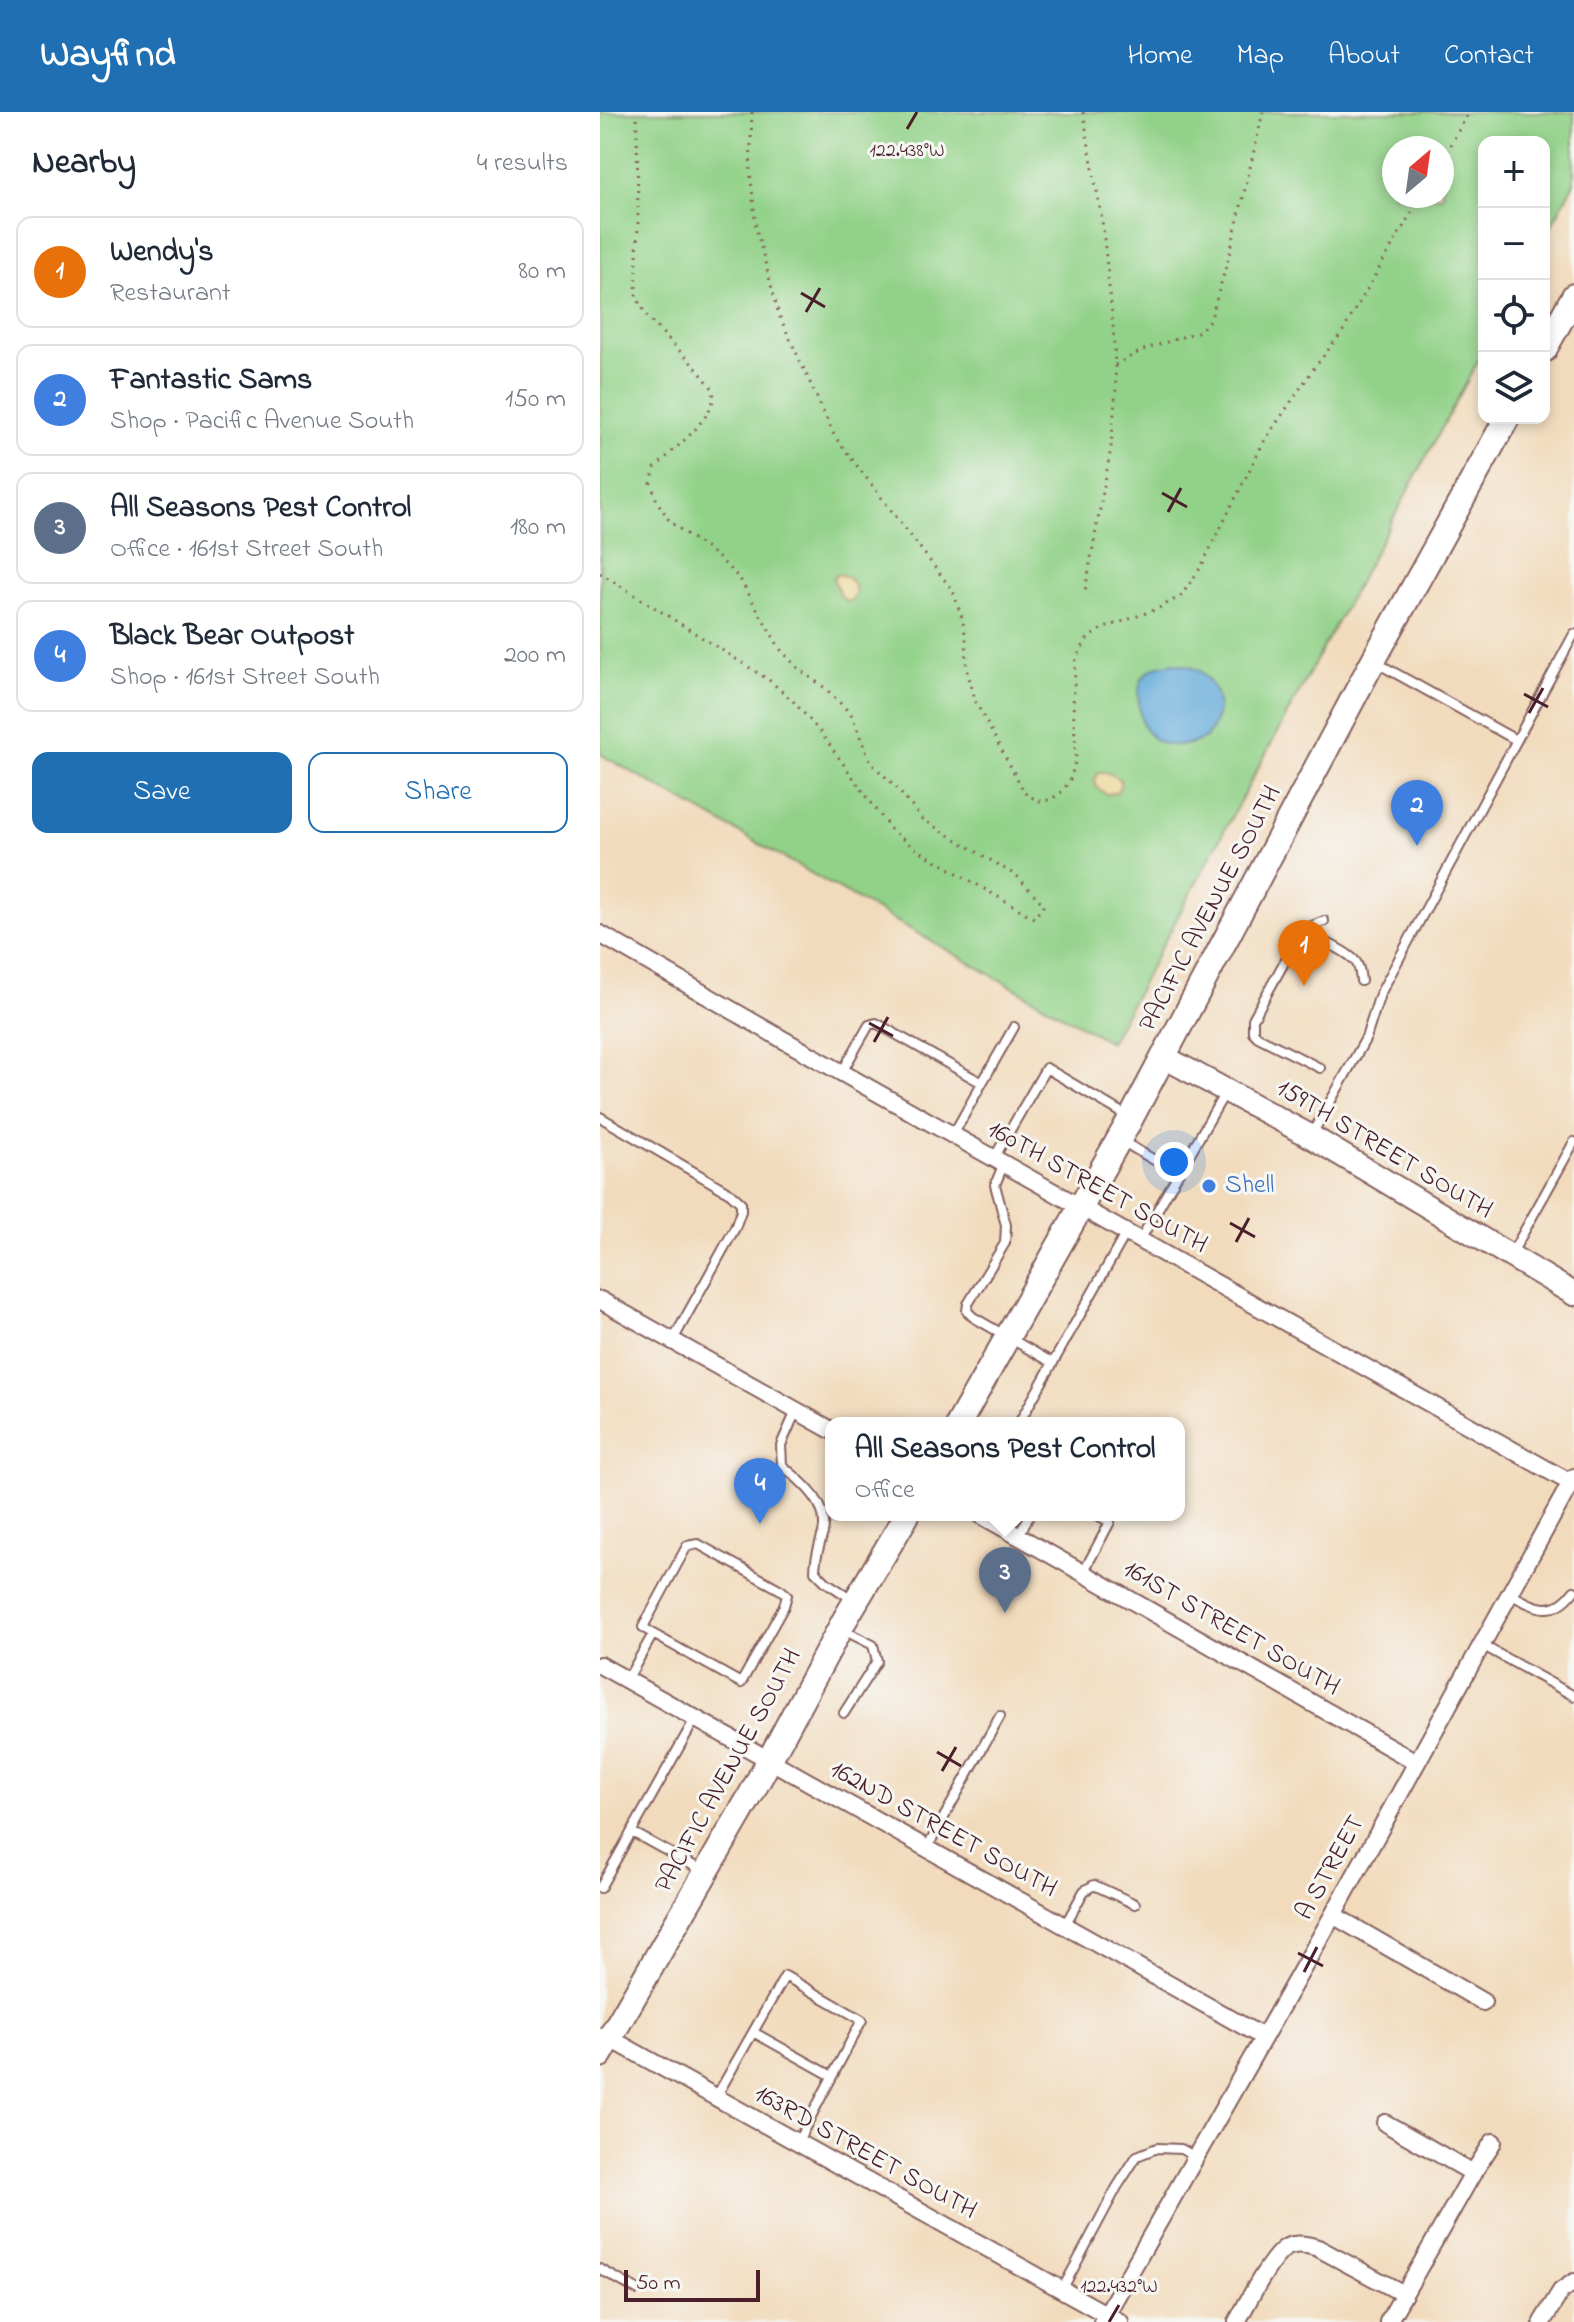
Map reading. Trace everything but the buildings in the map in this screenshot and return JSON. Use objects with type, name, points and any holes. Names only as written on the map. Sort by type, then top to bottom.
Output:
[{"type":"main road","points":[[1550,342],[1562,327],[1574,296]]},
{"type":"main road","name":"PACIFIC AVENUE SOUTH","points":[[962,1417],[1131,1118],[1373,661],[1504,424]]},
{"type":"main road","name":"PACIFIC AVENUE SOUTH","points":[[603,2042],[706,1872],[840,1628],[903,1521]]},
{"type":"street","name":"160TH STREET SOUTH","points":[[600,934],[999,1161],[1572,1480]]},
{"type":"street","name":"159TH STREET SOUTH","points":[[1164,1057],[1310,1136],[1574,1294]]},
{"type":"street","points":[[600,1300],[825,1427]]},
{"type":"street","name":"A STREET","points":[[1109,2320],[1196,2157],[1572,1480]]},
{"type":"street","name":"161ST STREET SOUTH","points":[[992,1521],[1416,1762]]},
{"type":"street","name":"162ND STREET SOUTH","points":[[600,1665],[1263,2037]]},
{"type":"street","points":[[1333,1915],[1483,2002]]},
{"type":"street","name":"163RD STREET SOUTH","points":[[603,2042],[716,2098],[1062,2290],[1109,2320]]},
{"type":"street","points":[[1385,2123],[1473,2173]]},
{"type":"street","points":[[1388,2322],[1493,2142]]},
{"type":"street","points":[[1237,2322],[1267,2270],[1281,2251],[1293,2245],[1318,2248],[1404,2294]]},
{"type":"street","points":[[1542,2322],[1561,2291],[1574,2282]]},
{"type":"lane","points":[[1310,1136],[1366,1038],[1380,994],[1574,634]]},
{"type":"lane","points":[[1373,661],[1516,740]]},
{"type":"lane","points":[[1320,1068],[1258,1037],[1251,1026],[1297,939],[1324,921]]},
{"type":"lane","points":[[1303,934],[1312,935],[1353,958],[1359,965],[1361,981]]},
{"type":"lane","points":[[841,1072],[869,1025],[876,1023],[982,1083]]},
{"type":"lane","points":[[953,1135],[1014,1027]]},
{"type":"lane","points":[[1053,1363],[967,1311],[968,1304],[1005,1243],[1006,1225],[995,1185],[999,1161],[1046,1068],[1131,1118]]},
{"type":"lane","points":[[1022,1417],[1133,1236],[1178,1174],[1226,1091]]},
{"type":"lane","points":[[600,1117],[730,1193],[741,1203],[735,1228],[672,1341]]},
{"type":"lane","points":[[1119,1140],[1178,1174]]},
{"type":"lane","points":[[1510,1257],[1574,1142]]},
{"type":"lane","points":[[796,1411],[781,1445],[782,1465],[805,1485],[824,1511],[823,1531],[815,1554],[815,1571],[856,1601]]},
{"type":"lane","points":[[1018,1536],[1027,1521]]},
{"type":"lane","points":[[1083,1573],[1108,1521]]},
{"type":"lane","points":[[698,1544],[787,1595],[784,1606],[741,1683],[653,1634],[643,1627],[687,1546],[698,1544]]},
{"type":"lane","points":[[1509,1594],[1536,1608],[1546,1609],[1558,1607],[1574,1591]]},
{"type":"lane","points":[[840,1628],[873,1645],[877,1661],[844,1713]]},
{"type":"lane","points":[[627,1680],[653,1634]]},
{"type":"lane","points":[[1481,1644],[1574,1696]]},
{"type":"lane","points":[[927,1849],[1000,1716]]},
{"type":"lane","points":[[600,1888],[695,1719]]},
{"type":"lane","points":[[632,1832],[706,1872]]},
{"type":"lane","points":[[1065,1926],[1084,1891],[1094,1885],[1135,1904]]},
{"type":"lane","points":[[716,2098],[785,1976],[862,2020],[797,2143]]},
{"type":"lane","points":[[753,2032],[832,2076]]},
{"type":"lane","points":[[1062,2290],[1137,2156],[1157,2148],[1181,2149],[1196,2157]]},
{"type":"lane","points":[[600,2269],[637,2290]]},
{"type":"path","points":[[600,573],[769,680],[793,701],[821,733],[891,830],[913,847],[1034,918],[1044,905],[1017,876],[922,819],[871,763],[851,714],[780,649],[740,579],[717,556],[670,522],[657,501],[651,483],[655,468],[694,431],[714,399],[713,389],[648,318],[636,296],[637,112]]},
{"type":"path","points":[[752,112],[750,169],[756,228],[779,315],[835,437],[953,591],[962,618],[967,670],[976,703],[1025,793],[1038,801],[1050,800],[1063,791],[1071,778],[1076,758],[1073,703],[1076,658],[1088,638],[1102,629],[1157,609],[1181,596],[1201,567],[1263,443],[1343,331],[1414,208]]},
{"type":"path","points":[[1083,112],[1102,220],[1116,389],[1111,448],[1085,591]]},
{"type":"path","points":[[1115,365],[1143,350],[1200,331],[1211,318],[1231,249],[1263,112]]},
{"type":"path","points":[[1454,138],[1469,112]]},
{"type":"green space","points":[[600,112],[1574,112],[1574,183],[1550,228],[1550,136],[1478,136],[1478,361],[1110,1042],[600,754]]},
{"type":"sand","points":[[840,574],[854,586],[856,593],[851,601],[841,597],[833,578]]},
{"type":"sand","points":[[1098,772],[1109,773],[1120,780],[1116,793],[1106,794],[1096,787]]},
{"type":"water","points":[[1173,663],[1195,668],[1202,673],[1215,691],[1218,704],[1214,724],[1206,738],[1182,745],[1171,745],[1153,737],[1141,719],[1139,705],[1140,685],[1145,675],[1154,668]]},
{"type":"place","name":"Fantastic Sams","points":[[1417,846]]},
{"type":"place","name":"Wendy's","points":[[1304,986]]},
{"type":"place","name":"Shell","points":[[1209,1186]]},
{"type":"place","name":"Black Bear Outpost","points":[[760,1524]]},
{"type":"place","name":"All Seasons Pest Control","points":[[1005,1613]]}]
